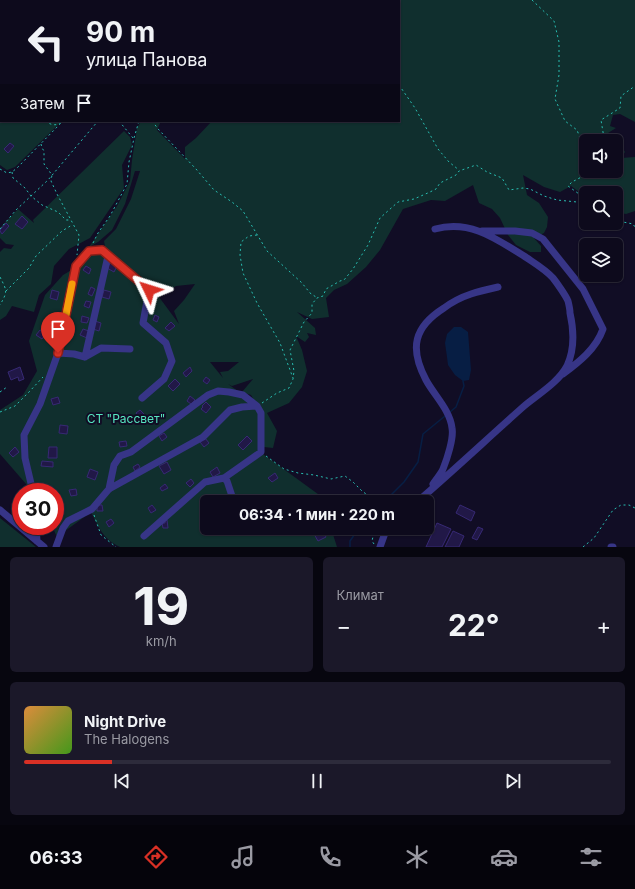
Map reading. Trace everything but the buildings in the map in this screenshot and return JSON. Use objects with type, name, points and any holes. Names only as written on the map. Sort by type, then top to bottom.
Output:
[{"type":"street","points":[[424,495],[525,406],[584,358],[600,337],[603,329],[583,289],[543,239],[532,232],[482,231],[465,227],[446,226],[435,229]]},
{"type":"street","points":[[482,231],[537,264],[553,278],[568,301],[574,335],[573,350],[566,366],[558,378]]},
{"type":"street","points":[[31,483],[25,458],[24,435],[40,404],[58,353],[76,266],[89,251],[102,250],[149,290],[143,323],[166,343],[172,361],[164,379],[142,398]]},
{"type":"street","points":[[85,357],[108,256]]},
{"type":"street","points":[[424,495],[443,470],[450,446],[453,428],[449,416],[426,380],[417,359],[416,344],[420,329],[435,314],[450,304],[470,294],[498,287]]},
{"type":"street","points":[[58,353],[74,354],[85,357],[101,348],[130,349]]},
{"type":"street","points":[[109,489],[114,465],[120,456],[131,452],[208,395],[218,391],[244,395],[257,406],[261,413],[261,452],[224,478],[205,482],[144,536]]},
{"type":"street","points":[[56,547],[63,528],[68,521],[92,509],[109,489],[203,437],[230,410],[242,407],[257,406]]},
{"type":"street","points":[[224,478],[227,481],[232,495]]},
{"type":"street","points":[[0,510],[44,547]]},
{"type":"street","points":[[37,535],[37,541]]},
{"type":"street","points":[[380,547],[384,535]]},
{"type":"path","points":[[532,0],[554,20],[559,42],[559,75],[555,99],[564,121],[577,130],[579,135]]},
{"type":"path","points":[[400,86],[415,108],[438,149],[449,162],[459,170]]},
{"type":"path","points":[[604,134],[602,120],[620,108],[621,96],[635,86]]},
{"type":"path","points":[[47,122],[53,125],[60,124]]},
{"type":"path","points":[[0,169],[7,173],[12,172],[63,122]]},
{"type":"path","points":[[0,229],[16,210],[52,175],[97,122]]},
{"type":"path","points":[[120,122],[134,138]]},
{"type":"path","points":[[89,251],[127,184],[134,138],[139,122]]},
{"type":"path","points":[[153,122],[214,190],[243,211],[267,251],[317,298]]},
{"type":"path","points":[[41,144],[44,151],[44,164],[52,175],[51,181],[56,194],[79,235],[77,240],[76,266]]},
{"type":"path","points":[[257,406],[276,393],[289,388],[293,379],[294,371],[290,350],[304,322],[312,313],[312,304],[317,298],[323,296],[326,289],[344,280],[353,269],[368,245],[380,218],[398,202],[414,198],[436,189],[440,183],[456,175],[459,170],[476,165],[487,172],[502,178],[509,190],[530,188],[544,196],[557,200],[579,203]]},
{"type":"path","points":[[12,172],[13,178],[25,188],[31,196],[42,205],[58,212],[66,220],[70,220]]},
{"type":"path","points":[[579,194],[568,186],[580,178]]},
{"type":"path","points":[[623,222],[633,224],[635,227]]},
{"type":"path","points":[[6,291],[29,268],[36,256],[62,231],[72,224]]},
{"type":"path","points":[[258,235],[249,236],[241,242],[240,255],[243,273],[257,303],[280,343],[293,379]]},
{"type":"path","points":[[0,277],[6,291],[5,297],[0,305]]},
{"type":"path","points":[[0,412],[15,406],[44,376]]},
{"type":"path","points":[[0,392],[7,387]]},
{"type":"path","points":[[261,452],[284,469],[298,473],[331,479],[345,476],[367,495]]},
{"type":"path","points":[[583,547],[594,538],[613,510],[621,505],[629,505],[635,508]]},
{"type":"path","points":[[92,509],[101,535],[116,547]]},
{"type":"path","points":[[373,535],[372,541],[375,546],[380,547]]},
{"type":"green space","name":"СТ \"Рассвет\"","points":[[400,0],[635,0],[635,122],[620,114],[613,115],[610,126],[616,128],[608,134],[579,134],[579,178],[623,178],[623,158],[635,157],[635,211],[623,213],[623,186],[579,186],[579,192],[571,186],[560,192],[544,187],[523,175],[527,195],[539,203],[548,217],[547,227],[544,233],[534,238],[541,246],[541,252],[530,252],[516,245],[508,235],[500,218],[492,209],[479,203],[473,185],[445,201],[431,200],[403,209],[380,250],[366,267],[347,284],[334,290],[326,298],[329,317],[312,319],[297,312],[315,328],[316,335],[307,333],[309,337],[305,342],[296,336],[302,350],[307,371],[302,387],[289,403],[267,413],[277,431],[273,448],[264,447],[263,454],[319,495],[200,495],[200,535],[333,535],[337,547],[120,547],[105,537],[91,512],[64,532],[64,483],[25,483],[0,454],[0,410],[23,395],[37,371],[29,341],[45,295],[63,275],[80,265],[94,252],[106,251],[104,241],[116,229],[131,199],[140,171],[135,171],[125,204],[112,230],[98,242],[89,247],[117,206],[130,181],[137,128],[140,122],[161,122],[157,130],[185,159],[185,147],[211,122],[400,122]],"holes":[[[195,284],[174,311],[179,324],[159,297],[176,286]],[[210,362],[239,362],[228,371],[220,372],[223,378]],[[253,379],[242,392],[251,395],[256,404],[228,384],[232,386]]]},
{"type":"green space","points":[[0,122],[61,122],[15,167],[7,170],[0,165]]},
{"type":"green space","points":[[124,131],[130,137],[132,145],[122,165],[124,188],[90,238],[69,249],[54,266],[51,284],[39,295],[34,312],[12,306],[6,316],[0,320],[0,252],[4,248],[11,249],[14,245],[6,244],[0,238],[0,228],[18,209],[34,223],[33,220]]},
{"type":"green space","points":[[0,518],[12,528],[12,535],[21,535],[36,547],[0,547]]},
{"type":"water","points":[[454,327],[461,327],[468,332],[471,370],[469,380],[463,381],[455,375],[448,365],[445,343],[447,334]]},
{"type":"waterway","points":[[450,412],[456,407],[464,386],[463,381]]},
{"type":"waterway","points":[[391,495],[404,482],[418,462],[423,434],[445,416]]},
{"type":"waterway","points":[[350,547],[350,541],[354,535]]},
{"type":"slow traffic","points":[[65,320],[72,284]]},
{"type":"route","points":[[58,353],[76,266],[89,251],[102,250],[149,290]]}]
